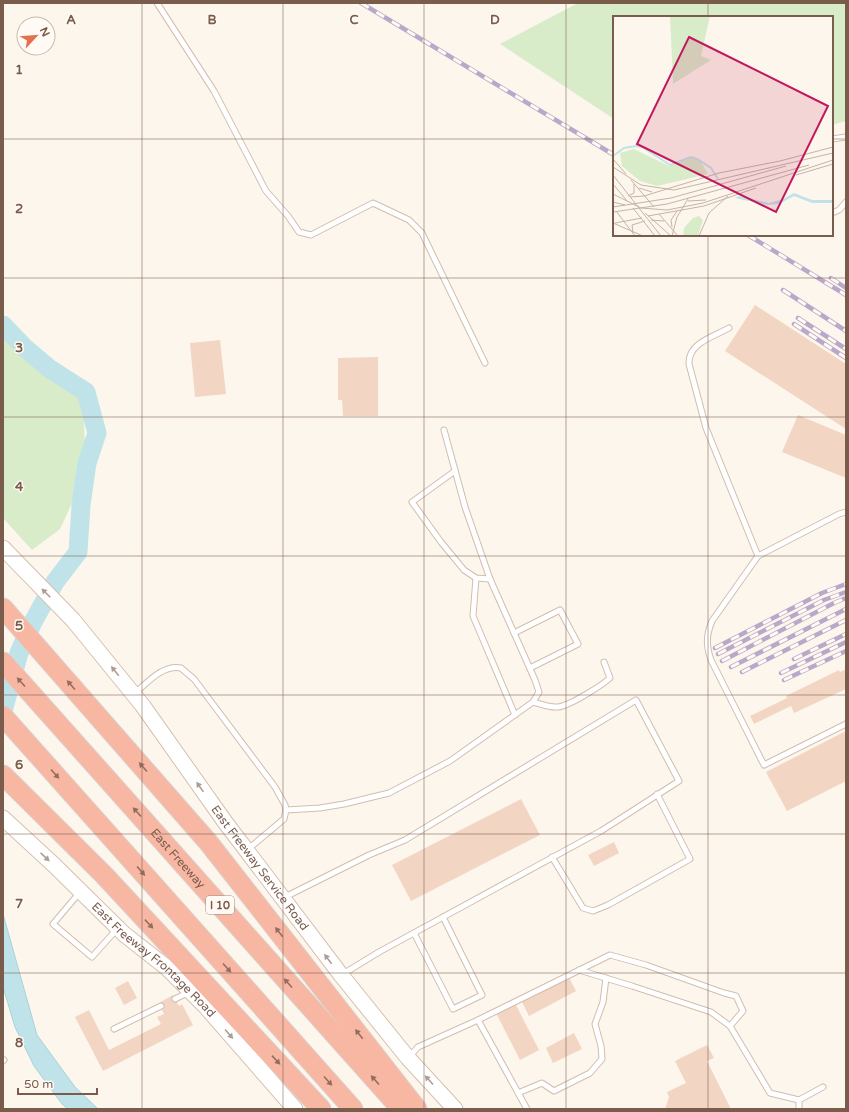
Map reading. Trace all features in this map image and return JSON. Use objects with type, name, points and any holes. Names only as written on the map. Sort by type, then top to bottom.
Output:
[{"type":"highway","points":[[3,608],[97,714],[222,860],[418,1109]]},
{"type":"highway","points":[[3,614],[46,656]]},
{"type":"highway","name":"East Freeway","points":[[3,662],[401,1109]]},
{"type":"highway","points":[[3,716],[353,1109]]},
{"type":"highway","points":[[3,775],[104,875],[321,1109]]},
{"type":"highway","points":[[3,782],[56,827]]},
{"type":"main road","name":"East Freeway Service Road","points":[[3,548],[73,620],[133,694],[247,851],[341,975],[408,1058],[455,1109]]},
{"type":"main road","name":"East Freeway Frontage Road","points":[[3,818],[118,928],[166,967],[206,1007],[296,1109]]},
{"type":"lane","points":[[157,3],[214,91],[266,191],[288,216],[299,232],[311,235],[373,203],[410,220],[422,233],[485,363]]},
{"type":"lane","points":[[833,139],[846,136]]},
{"type":"lane","points":[[833,212],[846,202]]},
{"type":"lane","points":[[729,328],[695,347],[689,356],[689,364],[706,428],[758,556]]},
{"type":"lane","points":[[286,810],[344,804],[389,793],[450,761],[533,702],[539,692],[530,668],[490,579],[465,507],[444,430]]},
{"type":"lane","points":[[455,471],[412,502],[441,542],[464,570],[476,578],[490,579]]},
{"type":"lane","points":[[846,512],[839,514],[758,556],[712,621],[708,632],[707,646],[711,660],[764,765],[846,724]]},
{"type":"lane","points":[[476,578],[473,616],[515,715]]},
{"type":"lane","points":[[514,633],[560,610],[578,644],[530,668]]},
{"type":"lane","points":[[533,702],[550,707],[560,707],[602,685],[610,678],[604,662]]},
{"type":"lane","points":[[133,694],[162,671],[170,668],[181,668],[188,673],[275,787],[285,805],[286,810],[284,819],[247,851]]},
{"type":"lane","points":[[282,898],[369,855],[405,840],[636,700],[679,781],[601,831],[442,917],[341,975]]},
{"type":"lane","points":[[552,857],[583,908],[593,911],[608,905],[690,859],[657,794]]},
{"type":"lane","points":[[81,892],[52,924],[92,957],[118,928]]},
{"type":"lane","points":[[414,933],[453,1009],[482,995],[442,917]]},
{"type":"lane","points":[[408,1058],[418,1047],[478,1020],[610,955],[646,965],[736,996],[743,1011],[730,1026]]},
{"type":"lane","points":[[579,970],[711,1012],[730,1026],[770,1093],[799,1100],[823,1087]]},
{"type":"lane","points":[[518,1093],[542,1083],[554,1091],[590,1073],[602,1059],[601,1046],[595,1024],[603,1002],[606,978]]},
{"type":"lane","points":[[175,999],[190,992]]},
{"type":"lane","points":[[114,1029],[161,1006]]},
{"type":"lane","points":[[478,1020],[527,1109]]},
{"type":"lane","points":[[799,1100],[799,1109]]},
{"type":"green space","points":[[578,3],[846,3],[846,121],[833,125],[833,16],[613,16],[613,118],[500,44]]},
{"type":"green space","points":[[3,325],[39,367],[83,398],[86,473],[60,529],[32,550],[3,518]]},
{"type":"water","points":[[3,914],[37,1035],[75,1087],[98,1109],[68,1109],[62,1104],[34,1066],[15,1027],[3,987]]},
{"type":"building","points":[[755,305],[846,364],[846,429],[725,351]]},
{"type":"building","points":[[220,340],[226,394],[195,397],[190,343]]},
{"type":"building","points":[[378,357],[378,416],[343,416],[342,400],[338,400],[338,358]]},
{"type":"building","points":[[798,415],[846,435],[846,478],[782,452]]},
{"type":"building","points":[[846,669],[846,689],[794,713],[791,706],[754,724],[750,716],[787,698],[786,696],[839,670],[840,672]]},
{"type":"building","points":[[846,731],[846,781],[787,811],[766,772]]},
{"type":"building","points":[[521,799],[540,835],[411,901],[392,865]]},
{"type":"building","points":[[614,842],[619,853],[594,866],[588,855]]},
{"type":"building","points":[[568,976],[576,991],[529,1016],[521,1000]]},
{"type":"building","points":[[128,981],[137,998],[124,1005],[115,988]]},
{"type":"building","points":[[173,995],[179,1006],[182,1004],[193,1025],[103,1071],[75,1017],[89,1010],[109,1050],[161,1024],[157,1017],[164,1014],[159,1003]]},
{"type":"building","points":[[515,1003],[539,1050],[520,1060],[496,1013]]},
{"type":"building","points":[[574,1033],[582,1049],[553,1063],[546,1048]]},
{"type":"building","points":[[707,1045],[714,1058],[707,1061],[731,1109],[665,1109],[669,1097],[667,1092],[686,1083],[675,1061]]},
{"type":"waterway","points":[[3,325],[25,348],[50,369],[86,392],[97,433],[87,463],[81,505],[78,552],[55,582],[32,624],[19,653],[3,711]]},
{"type":"railway","points":[[361,3],[613,154]]},
{"type":"railway","points":[[750,236],[846,295]]},
{"type":"railway","points":[[831,278],[846,288]]},
{"type":"railway","points":[[783,290],[846,331]]},
{"type":"railway","points":[[798,318],[846,349]]},
{"type":"railway","points":[[794,324],[846,358]]},
{"type":"railway","points":[[715,648],[822,593],[846,584]]},
{"type":"railway","points":[[718,654],[824,600],[846,592]]},
{"type":"railway","points":[[722,661],[846,598]]},
{"type":"railway","points":[[731,667],[846,609]]},
{"type":"railway","points":[[742,672],[846,620]]},
{"type":"railway","points":[[794,659],[846,634]]},
{"type":"railway","points":[[781,673],[846,642]]},
{"type":"railway","points":[[784,680],[846,651]]}]
